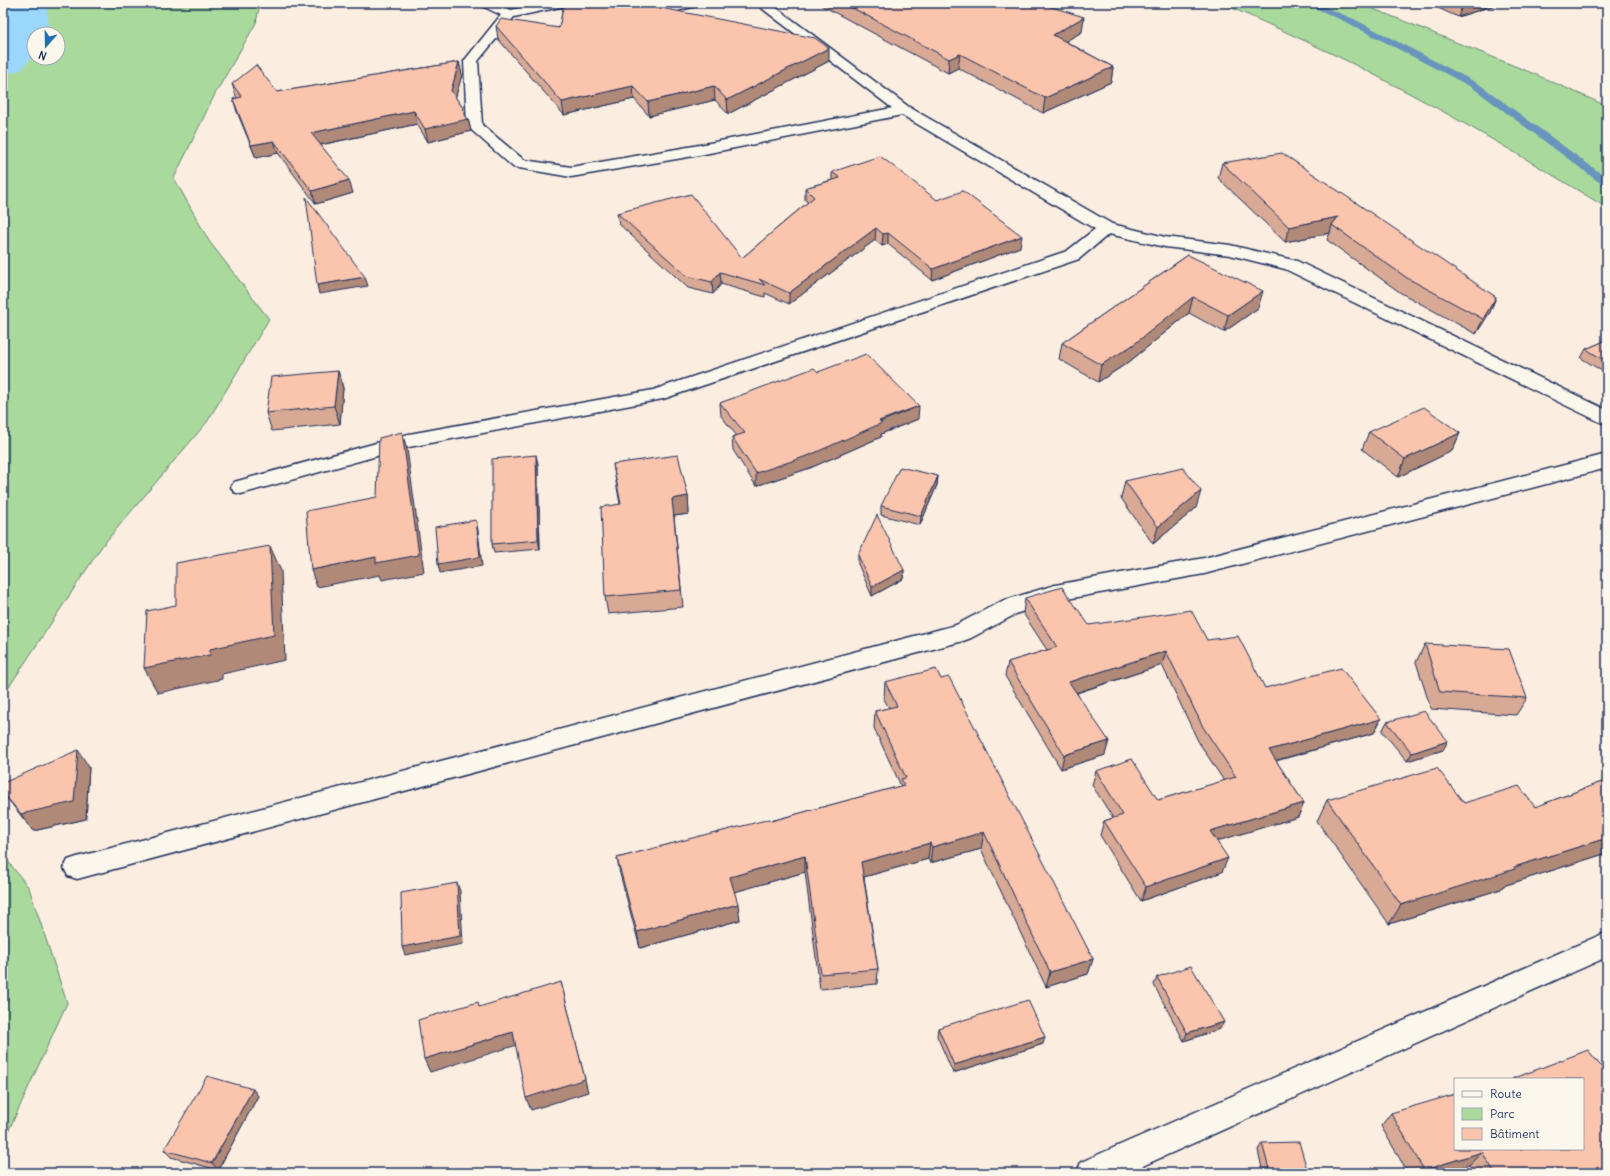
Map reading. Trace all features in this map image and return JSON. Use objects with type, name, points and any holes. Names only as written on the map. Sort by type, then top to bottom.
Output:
[{"type":"street","points":[[486,3],[509,14],[560,3]]},
{"type":"street","points":[[592,3],[618,11],[654,12],[691,3]]},
{"type":"street","points":[[762,3],[904,110],[1106,228],[1165,242],[1230,250],[1291,265],[1607,418]]},
{"type":"street","points":[[509,14],[471,61],[475,126],[519,164],[571,172],[694,151],[904,110]]},
{"type":"street","points":[[241,487],[409,441],[656,395],[1073,255],[1106,228]]},
{"type":"street","points":[[77,868],[963,632],[1010,607],[1055,593],[1204,566],[1607,461]]},
{"type":"street","points":[[1092,1173],[1607,944]]},
{"type":"green space","points":[[3,3],[260,3],[256,23],[215,94],[174,178],[209,241],[269,319],[207,422],[102,546],[3,696]]},
{"type":"green space","points":[[1221,3],[1359,3],[1532,73],[1607,106],[1607,208],[1499,143],[1368,71]]},
{"type":"green space","points":[[3,855],[29,888],[67,1003],[3,1143]]},
{"type":"building","points":[[564,3],[615,3],[646,5],[815,38],[829,48],[727,100],[714,86],[648,102],[633,86],[562,102],[496,26],[501,19],[559,28]]},
{"type":"building","points":[[843,3],[1039,3],[1084,17],[1053,35],[1113,67],[1045,98],[960,54],[949,59]]},
{"type":"building","points":[[459,62],[451,91],[463,108],[464,114],[468,119],[425,129],[414,111],[311,133],[349,180],[312,191],[274,141],[251,145],[233,99],[242,97],[232,84],[256,65],[277,92]]},
{"type":"building","points":[[1282,153],[1496,297],[1483,319],[1407,278],[1332,225],[1338,217],[1289,227],[1222,163]]},
{"type":"building","points":[[880,156],[937,200],[963,191],[1022,236],[933,269],[888,233],[883,234],[876,228],[789,293],[759,279],[765,285],[720,272],[712,282],[687,276],[617,213],[691,194],[742,258],[814,197],[805,188],[840,178],[832,172]]},
{"type":"building","points":[[306,197],[365,277],[317,285]]},
{"type":"building","points":[[1188,255],[1263,291],[1228,315],[1193,297],[1133,345],[1101,365],[1062,343]]},
{"type":"building","points":[[1607,340],[1607,362],[1586,349]]},
{"type":"building","points":[[866,354],[919,406],[879,421],[882,423],[810,455],[756,473],[732,437],[745,433],[720,403],[814,368],[818,372]]},
{"type":"building","points":[[338,371],[334,406],[266,413],[271,377]]},
{"type":"building","points":[[1424,407],[1460,433],[1405,459],[1369,432]]},
{"type":"building","points":[[402,432],[419,555],[376,563],[376,557],[311,570],[306,511],[377,497],[379,438]]},
{"type":"building","points":[[536,455],[538,540],[492,544],[492,459]]},
{"type":"building","points":[[678,455],[688,496],[672,499],[681,590],[605,597],[601,507],[621,504],[613,464]]},
{"type":"building","points":[[900,467],[938,476],[921,516],[881,506]]},
{"type":"building","points":[[1183,468],[1201,491],[1158,527],[1125,481]]},
{"type":"building","points":[[877,515],[904,570],[872,587],[858,555]]},
{"type":"building","points":[[476,520],[480,557],[438,564],[435,527]]},
{"type":"building","points":[[270,546],[274,635],[210,649],[210,655],[144,668],[147,611],[176,605],[176,563]]},
{"type":"building","points":[[1062,587],[1089,625],[1191,610],[1207,640],[1238,636],[1265,688],[1341,668],[1381,719],[1269,750],[1304,803],[1210,831],[1228,858],[1146,887],[1104,821],[1123,815],[1096,771],[1132,759],[1158,800],[1236,777],[1203,727],[1166,651],[1069,682],[1109,741],[1064,755],[1008,662],[1057,647],[1025,598]]},
{"type":"building","points":[[1425,644],[1509,649],[1527,698],[1440,692]]},
{"type":"building","points":[[936,669],[941,679],[949,677],[1093,959],[1050,972],[984,832],[932,847],[930,843],[861,862],[878,969],[821,974],[805,856],[730,877],[738,904],[637,932],[617,858],[715,832],[770,819],[771,821],[904,785],[901,779],[906,778],[875,711],[897,706],[885,682]]},
{"type":"building","points":[[1424,711],[1448,741],[1412,753],[1387,722]]},
{"type":"building","points":[[78,750],[74,802],[21,814],[3,793],[3,783]]},
{"type":"building","points":[[1437,768],[1464,803],[1519,786],[1535,807],[1607,780],[1607,838],[1401,905],[1327,800]]},
{"type":"building","points":[[457,883],[460,936],[402,947],[401,893]]},
{"type":"building","points":[[1191,966],[1224,1022],[1187,1033],[1157,977]]},
{"type":"building","points":[[561,982],[585,1079],[526,1098],[513,1032],[424,1059],[418,1020],[478,1002],[479,1007]]},
{"type":"building","points":[[1028,1000],[1045,1037],[954,1065],[938,1028]]},
{"type":"building","points":[[1588,1050],[1607,1074],[1607,1159],[1605,1160],[1607,1163],[1607,1173],[1495,1173],[1482,1152],[1424,1170],[1391,1113],[1454,1094],[1454,1150],[1584,1150],[1584,1078],[1515,1078]]},
{"type":"building","points":[[207,1076],[253,1089],[212,1163],[164,1150]]},
{"type":"building","points":[[1299,1142],[1308,1173],[1270,1173],[1262,1143]]},
{"type":"waterway","points":[[3,59],[24,35],[23,3]]},
{"type":"waterway","points":[[1308,3],[1351,21],[1476,86],[1607,183]]}]
